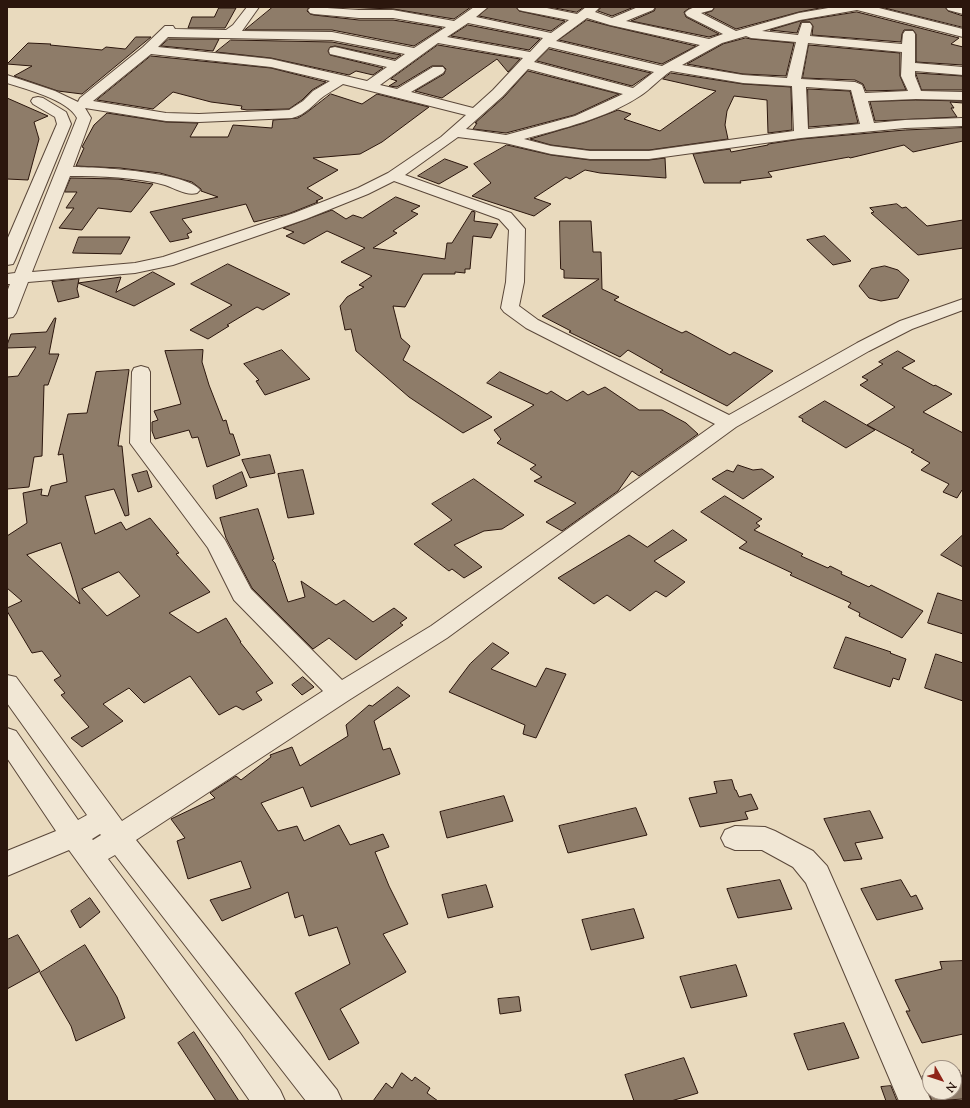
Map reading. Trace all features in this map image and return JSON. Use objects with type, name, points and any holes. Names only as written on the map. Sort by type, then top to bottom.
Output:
[{"type":"street","points":[[229,34],[238,28],[252,7]]},
{"type":"street","points":[[369,86],[396,65],[437,39],[481,7]]},
{"type":"street","points":[[523,7],[586,13],[710,43]]},
{"type":"street","points":[[615,21],[650,7]]},
{"type":"street","points":[[708,7],[691,13],[738,34],[909,49]]},
{"type":"street","points":[[505,139],[580,118],[613,106],[635,93],[666,68],[710,43],[808,12],[854,7]]},
{"type":"street","points":[[860,7],[963,33]]},
{"type":"street","points":[[952,7],[963,10]]},
{"type":"street","points":[[314,10],[344,10],[461,22],[550,39],[666,68],[743,79],[855,86],[860,97],[868,128]]},
{"type":"street","points":[[801,134],[796,82],[808,12]]},
{"type":"street","points":[[14,279],[135,268],[167,261],[300,216],[363,191],[393,176],[446,140],[498,93],[550,39],[586,13]]},
{"type":"street","points":[[910,20],[908,76],[916,95]]},
{"type":"street","points":[[342,80],[318,94],[308,104],[292,114],[199,118],[166,117],[84,104],[85,101],[148,50],[168,31],[265,36],[332,36],[416,52]]},
{"type":"street","points":[[265,36],[396,65]]},
{"type":"street","points":[[437,39],[529,60],[635,93]]},
{"type":"street","points":[[148,50],[271,63],[476,113]]},
{"type":"street","points":[[908,66],[963,71]]},
{"type":"street","points":[[400,94],[438,70]]},
{"type":"street","points":[[7,79],[61,99],[74,106],[84,118],[64,172],[14,279],[7,313]]},
{"type":"street","points":[[7,89],[52,108],[62,115],[64,124],[7,260]]},
{"type":"street","points":[[860,97],[916,95],[963,96]]},
{"type":"street","points":[[455,132],[505,139],[551,150],[590,155],[649,155],[801,134],[905,124],[963,122]]},
{"type":"street","points":[[64,172],[80,170],[122,172],[163,179],[192,190]]},
{"type":"street","points":[[393,176],[505,216],[517,229],[515,282],[510,308],[526,320],[729,423]]},
{"type":"street","points":[[7,864],[81,847],[340,693],[439,632],[729,423],[906,325],[963,304]]},
{"type":"street","points":[[141,372],[140,443],[217,545],[242,594],[340,693]]},
{"type":"street","points":[[7,684],[111,829],[326,1101]]},
{"type":"street","points":[[7,738],[81,847],[229,1044],[269,1101]]},
{"type":"street","points":[[734,838],[764,839],[803,859],[817,875],[915,1101]]},
{"type":"building","points":[[273,7],[309,7],[307,11],[314,15],[359,20],[393,20],[442,28],[414,46],[332,30],[245,30]]},
{"type":"building","points":[[335,7],[471,7],[454,19],[393,9]]},
{"type":"building","points":[[489,7],[516,7],[519,11],[565,21],[551,31],[479,16]]},
{"type":"building","points":[[550,7],[584,7],[577,12]]},
{"type":"building","points":[[602,7],[634,7],[612,16],[598,11]]},
{"type":"building","points":[[656,7],[691,7],[684,12],[686,17],[719,34],[709,37],[631,21],[654,11]]},
{"type":"building","points":[[715,7],[825,7],[799,12],[736,29],[705,13],[712,11]]},
{"type":"building","points":[[881,7],[945,7],[948,11],[963,16],[963,27]]},
{"type":"building","points":[[219,8],[236,8],[225,28],[188,28],[192,17],[214,17]]},
{"type":"building","points":[[857,12],[959,38],[951,44],[963,47],[963,65],[916,62],[916,34],[913,30],[904,30],[901,42],[812,35],[813,26],[810,22],[801,22],[797,33],[770,30],[800,21]]},
{"type":"building","points":[[587,20],[696,46],[662,64],[559,40]]},
{"type":"building","points":[[468,25],[540,39],[529,50],[451,36]]},
{"type":"building","points":[[136,37],[151,37],[82,94],[58,91],[14,76],[32,66],[7,64],[28,43],[102,50],[106,47],[125,49]]},
{"type":"building","points":[[746,38],[794,43],[786,76],[743,74],[687,64],[723,44]]},
{"type":"building","points":[[169,39],[219,39],[213,51],[161,46]]},
{"type":"building","points":[[231,40],[332,42],[401,55],[395,59],[335,46],[330,47],[328,51],[330,55],[383,68],[373,75],[356,71],[349,75],[271,58],[216,52]]},
{"type":"building","points":[[438,45],[520,59],[508,72],[497,59],[442,98],[415,91],[444,74],[446,69],[443,66],[432,66],[397,87],[389,86],[397,81],[391,79]]},
{"type":"building","points":[[809,45],[900,53],[900,76],[906,90],[866,91],[863,84],[855,80],[803,78]]},
{"type":"building","points":[[549,49],[651,73],[632,86],[537,61]]},
{"type":"building","points":[[151,56],[271,68],[326,82],[312,90],[302,100],[289,109],[247,110],[241,109],[242,106],[211,102],[173,92],[153,109],[97,100]]},
{"type":"building","points":[[528,71],[619,94],[574,115],[506,133],[473,129],[477,123],[475,123],[504,97]]},
{"type":"building","points":[[671,73],[743,84],[791,87],[792,130],[768,133],[767,100],[734,96],[727,111],[725,125],[728,139],[649,150],[590,150],[551,145],[530,139],[584,123],[618,110],[631,114],[624,119],[660,131],[716,91],[663,79]]},
{"type":"building","points":[[916,73],[963,76],[963,90],[922,90]]},
{"type":"building","points":[[808,89],[850,91],[858,123],[809,127]]},
{"type":"building","points":[[331,94],[362,104],[377,94],[429,107],[382,142],[360,154],[313,158],[338,170],[307,188],[323,198],[316,201],[318,202],[288,214],[254,222],[246,204],[182,219],[192,232],[187,234],[189,238],[170,242],[150,212],[218,197],[201,191],[201,189],[192,182],[160,173],[120,168],[76,166],[84,148],[82,147],[94,125],[107,113],[166,122],[198,123],[190,137],[228,137],[233,125],[272,128],[273,120],[298,118]]},
{"type":"building","points":[[7,98],[48,116],[34,122],[39,139],[28,180],[7,179]]},
{"type":"building","points":[[916,100],[963,101],[963,103],[950,102],[954,108],[951,108],[957,117],[875,121],[870,102]]},
{"type":"building","points":[[963,128],[963,141],[913,152],[904,145],[850,158],[768,172],[772,177],[740,181],[741,183],[704,183],[693,154],[730,149],[731,152],[801,139],[905,130]]},
{"type":"building","points":[[507,145],[551,155],[590,160],[649,160],[665,158],[666,178],[600,173],[585,170],[570,179],[566,177],[534,198],[551,204],[534,216],[472,196],[491,183],[474,164]]},
{"type":"building","points":[[445,159],[468,167],[439,184],[418,176]]},
{"type":"building","points":[[71,178],[118,179],[153,184],[131,212],[98,208],[82,230],[59,228],[74,208],[66,208],[77,192],[65,192]]},
{"type":"building","points":[[396,197],[420,206],[411,211],[418,214],[393,231],[397,233],[373,248],[445,259],[447,243],[452,243],[472,211],[475,212],[474,221],[498,224],[491,238],[473,236],[470,269],[465,269],[465,273],[455,272],[455,274],[423,274],[405,307],[393,306],[401,338],[410,346],[403,360],[492,417],[463,433],[409,397],[356,351],[351,329],[345,330],[340,306],[347,297],[364,287],[359,285],[372,276],[341,262],[365,248],[327,231],[304,244],[286,236],[294,232],[283,228],[332,210],[346,219],[353,215],[362,218]]},
{"type":"building","points":[[897,204],[902,208],[906,207],[927,226],[963,220],[963,248],[918,255],[871,213],[874,212],[870,208]]},
{"type":"building","points":[[560,221],[591,221],[593,252],[601,252],[602,289],[619,297],[614,300],[682,333],[686,331],[730,355],[734,352],[773,371],[727,406],[660,372],[663,370],[628,350],[620,357],[569,332],[571,331],[542,316],[599,279],[564,278],[564,270],[561,269]]},
{"type":"building","points":[[825,236],[851,261],[833,265],[807,240]]},
{"type":"building","points":[[79,237],[130,237],[121,254],[73,253]]},
{"type":"building","points":[[228,264],[290,294],[263,310],[257,307],[227,325],[229,326],[208,339],[190,330],[232,305],[191,284]]},
{"type":"building","points":[[885,266],[898,270],[909,280],[898,298],[881,301],[869,298],[859,286],[871,269]]},
{"type":"building","points":[[153,272],[175,284],[134,306],[78,283],[121,277],[116,292]]},
{"type":"building","points":[[79,279],[77,289],[79,297],[58,302],[52,282]]},
{"type":"building","points":[[55,318],[49,354],[59,354],[48,385],[44,385],[42,456],[34,457],[29,487],[7,489],[7,377],[18,376],[36,347],[7,348],[7,345],[11,334],[46,332]]},
{"type":"building","points":[[203,350],[202,362],[209,385],[223,421],[226,420],[230,434],[233,434],[240,455],[207,467],[198,437],[192,438],[189,430],[155,439],[152,431],[152,422],[158,420],[154,411],[181,404],[165,351]]},
{"type":"building","points":[[282,350],[310,379],[265,395],[256,381],[259,380],[244,364]]},
{"type":"building","points":[[898,351],[915,361],[902,368],[934,386],[935,385],[952,394],[923,412],[963,433],[963,491],[962,490],[957,498],[943,492],[949,484],[921,470],[930,463],[911,452],[914,450],[867,425],[895,407],[860,385],[868,380],[862,377],[883,364],[879,362]]},
{"type":"building","points":[[129,370],[118,446],[122,446],[129,515],[125,516],[114,489],[85,496],[95,534],[121,522],[126,530],[150,518],[179,553],[176,554],[210,592],[169,613],[198,633],[226,618],[240,642],[273,683],[256,692],[262,700],[243,710],[236,706],[219,715],[190,676],[144,703],[129,688],[103,704],[123,721],[82,747],[71,738],[89,727],[61,695],[65,693],[54,680],[61,676],[42,651],[32,653],[7,611],[7,608],[22,601],[7,588],[7,536],[27,523],[23,493],[42,489],[41,495],[48,496],[51,486],[67,482],[63,454],[58,455],[68,414],[87,413],[96,372]],"holes":[[[61,543],[72,577],[80,604],[27,555]],[[119,572],[140,596],[107,616],[82,589]]]},
{"type":"building","points":[[500,372],[547,394],[551,391],[567,401],[583,391],[588,395],[605,387],[639,410],[662,410],[686,423],[698,434],[639,476],[632,471],[618,491],[562,531],[546,522],[576,503],[534,481],[542,477],[530,469],[536,465],[497,443],[501,439],[494,430],[534,405],[487,383]]},
{"type":"building","points":[[825,401],[875,430],[846,448],[802,421],[803,419],[799,417]]},
{"type":"building","points":[[270,455],[275,473],[250,478],[242,460]]},
{"type":"building","points":[[738,465],[753,470],[762,469],[774,477],[743,499],[712,479],[727,470],[733,472]]},
{"type":"building","points":[[303,470],[314,514],[288,518],[278,474]]},
{"type":"building","points":[[147,471],[152,487],[138,492],[132,475]]},
{"type":"building","points":[[242,472],[247,486],[216,499],[213,486]]},
{"type":"building","points":[[474,479],[524,515],[502,529],[484,531],[454,545],[482,567],[464,578],[452,569],[449,571],[414,544],[452,520],[432,504]]},
{"type":"building","points":[[725,496],[762,519],[756,523],[760,526],[754,530],[803,554],[801,556],[828,568],[830,566],[842,572],[841,574],[869,587],[871,585],[923,611],[902,638],[859,616],[860,613],[848,607],[851,603],[790,575],[792,573],[739,548],[747,542],[701,512]]},
{"type":"building","points":[[258,509],[274,559],[272,560],[275,563],[288,602],[305,597],[301,581],[336,605],[344,600],[373,622],[394,608],[407,618],[400,623],[403,625],[356,660],[329,638],[313,649],[252,588],[226,538],[220,518]]},
{"type":"building","points":[[673,530],[687,540],[654,561],[685,582],[666,597],[656,591],[630,611],[607,595],[594,604],[558,578],[629,535],[647,547]]},
{"type":"building","points":[[963,535],[963,567],[941,555]]},
{"type":"building","points":[[938,593],[963,601],[963,634],[928,623]]},
{"type":"building","points":[[846,637],[891,652],[890,653],[906,659],[899,680],[893,678],[890,687],[834,668]]},
{"type":"building","points":[[493,643],[509,653],[491,669],[536,687],[546,668],[566,674],[536,738],[523,734],[525,725],[449,692],[470,664]]},
{"type":"building","points":[[936,654],[963,663],[963,701],[925,688]]},
{"type":"building","points":[[303,677],[314,687],[302,695],[292,685]]},
{"type":"building","points":[[398,687],[410,696],[374,721],[383,750],[390,748],[400,774],[311,807],[303,787],[261,803],[278,831],[297,826],[304,841],[339,825],[350,845],[383,834],[389,847],[375,852],[389,886],[408,924],[383,934],[406,972],[340,1009],[359,1043],[329,1060],[295,993],[350,964],[337,927],[309,936],[303,915],[295,918],[288,892],[222,921],[210,900],[251,888],[241,861],[188,879],[177,841],[185,838],[171,819],[215,798],[210,793],[236,776],[241,780],[271,757],[270,755],[292,747],[300,766],[348,736],[346,725],[369,705],[372,706]]},
{"type":"building","points":[[732,780],[739,797],[751,794],[758,809],[745,812],[748,819],[700,827],[689,798],[717,793],[714,782]]},
{"type":"building","points":[[504,796],[513,821],[447,838],[440,812]]},
{"type":"building","points":[[636,808],[647,835],[568,853],[559,826]]},
{"type":"building","points":[[870,811],[883,838],[855,843],[862,859],[844,861],[824,819]]},
{"type":"building","points":[[780,880],[792,909],[738,918],[727,889]]},
{"type":"building","points":[[901,880],[911,897],[916,895],[923,909],[877,920],[861,889]]},
{"type":"building","points":[[486,885],[493,907],[448,918],[442,895]]},
{"type":"building","points":[[90,898],[100,912],[80,928],[71,911]]},
{"type":"building","points":[[634,909],[644,938],[591,950],[582,920]]},
{"type":"building","points":[[18,935],[40,971],[7,989],[7,940]]},
{"type":"building","points":[[85,945],[117,997],[125,1018],[76,1041],[71,1026],[40,973]]},
{"type":"building","points":[[963,961],[963,1034],[922,1043],[906,1011],[910,1011],[895,980],[942,969],[940,962]]},
{"type":"building","points":[[736,965],[747,996],[691,1008],[680,977]]},
{"type":"building","points":[[519,997],[521,1011],[500,1014],[498,999]]},
{"type":"building","points":[[844,1023],[859,1058],[808,1070],[794,1034]]},
{"type":"building","points":[[194,1032],[239,1101],[216,1101],[178,1043]]},
{"type":"building","points":[[684,1058],[698,1093],[671,1101],[634,1101],[625,1075]]},
{"type":"building","points":[[402,1073],[412,1081],[415,1077],[430,1088],[427,1093],[438,1101],[373,1101],[386,1083],[392,1088]]},
{"type":"building","points":[[962,1078],[963,1080],[962,1099]]},
{"type":"building","points":[[891,1086],[897,1101],[886,1101],[881,1087]]}]
